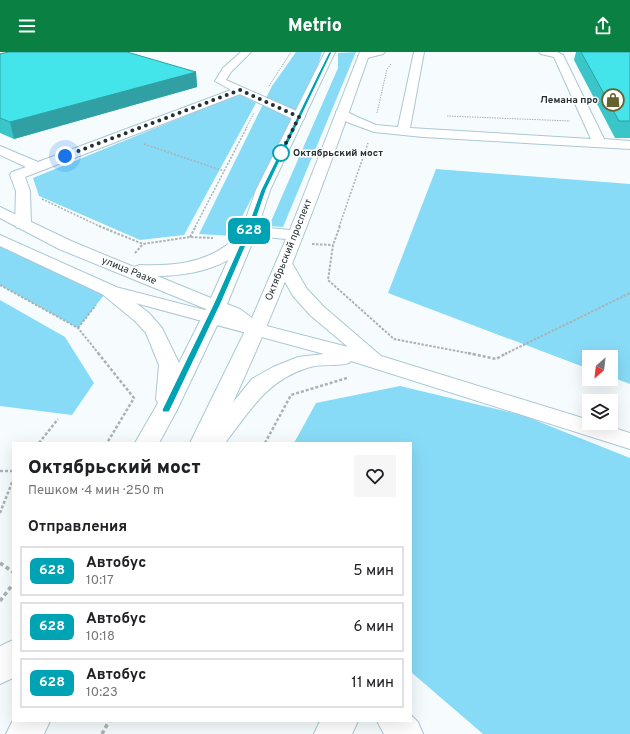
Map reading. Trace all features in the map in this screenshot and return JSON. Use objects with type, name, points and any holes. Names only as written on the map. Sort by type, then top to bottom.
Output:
[{"type":"main road","points":[[246,52],[227,70],[220,81],[299,117]]},
{"type":"main road","points":[[247,236],[237,223],[261,169],[277,162],[330,52]]},
{"type":"main road","points":[[364,54],[380,52]]},
{"type":"main road","points":[[403,131],[419,52]]},
{"type":"main road","points":[[544,52],[562,55],[599,143]]},
{"type":"main road","name":"Октябрьский проспект","points":[[203,442],[234,382],[284,264],[364,54]]},
{"type":"main road","points":[[23,225],[23,191],[17,175],[240,90]]},
{"type":"main road","points":[[342,112],[351,119],[374,128],[630,145]]},
{"type":"main road","points":[[0,150],[38,167]]},
{"type":"main road","name":"улица Раахе","points":[[0,212],[23,225],[66,245],[122,268],[213,312]]},
{"type":"main road","points":[[122,268],[148,271],[174,270],[197,266],[220,258],[247,236],[296,235]]},
{"type":"main road","points":[[148,442],[166,410],[213,312],[247,236]]},
{"type":"main road","points":[[0,240],[108,290],[128,305],[155,332],[169,365],[166,410]]},
{"type":"main road","points":[[284,264],[299,292],[317,311],[379,362]]},
{"type":"main road","points":[[108,290],[213,312],[256,330],[379,362],[630,441]]},
{"type":"main road","points":[[213,442],[260,384],[280,371],[305,361],[334,358],[379,362]]},
{"type":"main road","points":[[0,670],[12,655]]},
{"type":"main road","points":[[23,734],[31,722]]},
{"type":"main road","points":[[331,734],[340,722]]},
{"type":"main road","points":[[395,722],[406,734]]},
{"type":"path","points":[[0,54],[8,52]]},
{"type":"path","points":[[23,191],[143,244],[190,237],[262,100],[292,52]]},
{"type":"path","points":[[394,59],[387,69],[374,128],[333,245],[328,280],[394,339],[496,359],[630,292]]},
{"type":"path","points":[[407,114],[589,122]]},
{"type":"path","points":[[119,136],[224,172]]},
{"type":"path","points":[[0,285],[78,328],[134,398],[108,442]]},
{"type":"path","points":[[78,328],[108,290]]},
{"type":"path","points":[[266,442],[291,395],[350,377]]},
{"type":"path","points":[[40,442],[58,419]]},
{"type":"path","points":[[0,471],[12,471]]},
{"type":"path","points":[[0,513],[12,483]]},
{"type":"path","points":[[0,563],[12,571]]},
{"type":"path","points":[[0,601],[12,585]]},
{"type":"path","points":[[102,734],[108,722]]},
{"type":"shaded area","points":[[296,52],[322,52],[314,78],[232,236],[199,234],[272,86]]},
{"type":"shaded area","points":[[356,52],[283,227],[269,226],[338,68],[338,53]]},
{"type":"shaded area","points":[[239,94],[256,103],[184,235],[140,240],[39,196],[33,178]]},
{"type":"shaded area","points":[[436,169],[630,184],[630,384],[618,380],[618,350],[582,350],[582,366],[388,293]]},
{"type":"shaded area","points":[[0,240],[108,290],[78,328],[0,285]]},
{"type":"shaded area","points":[[0,300],[65,337],[94,383],[72,415],[0,406]]},
{"type":"shaded area","points":[[400,386],[522,415],[630,458],[630,734],[483,734],[412,673],[412,442],[295,442],[316,403]]},
{"type":"building","points":[[9,52],[127,52],[196,72],[10,122],[0,118],[0,54]]},
{"type":"building","name":"Лемана про","points":[[581,52],[630,52],[630,121],[619,121]]},
{"type":"bus line","name":"628","points":[[166,410],[218,303],[249,231],[263,190],[330,52]]},
{"type":"place","name":"Лемана про","points":[[613,100]]},
{"type":"place","name":"Октябрьский мост","points":[[281,153]]},
{"type":"route","points":[[65,156],[240,90],[299,117],[279,157],[281,153]]}]
